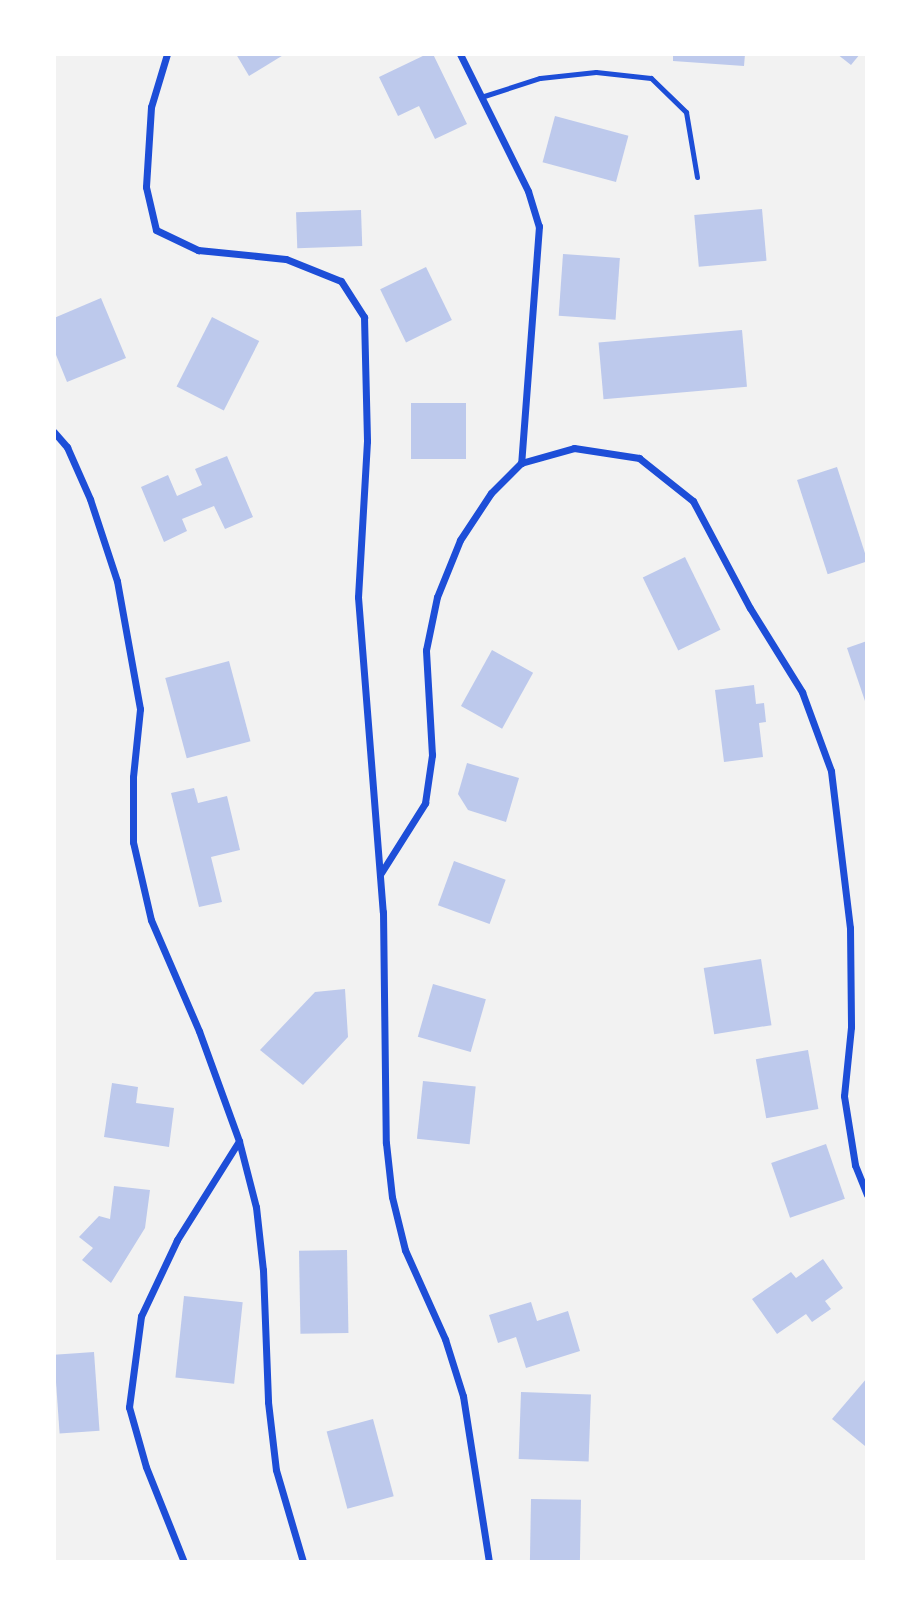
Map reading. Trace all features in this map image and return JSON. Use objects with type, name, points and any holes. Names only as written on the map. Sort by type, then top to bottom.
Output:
[{"type":"street","points":[[167,54],[150,107],[146,187],[156,230],[198,250],[286,258],[341,281],[364,317],[366,441],[358,597],[381,873],[386,1143],[392,1197],[405,1250],[445,1339],[463,1396],[489,1562]]},
{"type":"street","points":[[460,54],[528,191],[539,226],[521,463]]},
{"type":"street","points":[[54,432],[68,447],[117,581],[140,709],[133,777],[133,842],[151,920],[199,1031],[239,1140],[257,1219],[267,1338],[268,1402],[276,1470],[303,1562]]},
{"type":"street","points":[[381,873],[425,803],[432,755],[426,650],[437,597],[460,540],[491,493],[521,463],[574,448],[639,458],[693,501],[750,608],[802,692],[831,771],[842,845],[851,941],[851,1027],[844,1096],[855,1166],[867,1195]]},
{"type":"street","points":[[184,1562],[146,1467],[128,1407],[141,1316],[177,1240],[239,1140]]},
{"type":"lane","points":[[481,97],[540,78],[596,72],[650,78],[686,112],[697,177]]},
{"type":"building","points":[[236,54],[285,54],[249,76]]},
{"type":"building","points":[[427,54],[433,54],[467,124],[435,139],[419,106],[398,116],[379,77]]},
{"type":"building","points":[[673,54],[745,54],[744,66],[673,61]]},
{"type":"building","points":[[837,54],[860,54],[851,65]]},
{"type":"building","points":[[555,116],[628,136],[616,182],[543,162]]},
{"type":"building","points":[[762,209],[767,261],[699,267],[694,215]]},
{"type":"building","points":[[361,210],[362,246],[297,248],[296,212]]},
{"type":"building","points":[[563,254],[620,258],[616,320],[559,316]]},
{"type":"building","points":[[426,267],[452,320],[406,342],[380,289]]},
{"type":"building","points":[[101,298],[126,358],[67,382],[54,350],[54,318]]},
{"type":"building","points":[[212,317],[259,341],[224,411],[177,386]]},
{"type":"building","points":[[742,330],[747,387],[604,399],[599,343]]},
{"type":"building","points":[[411,403],[466,403],[466,459],[411,459]]},
{"type":"building","points":[[227,456],[253,517],[225,529],[214,506],[182,519],[187,531],[164,542],[141,487],[168,475],[177,496],[202,485],[195,469]]},
{"type":"building","points":[[837,467],[867,561],[828,574],[797,480]]},
{"type":"building","points":[[685,557],[721,630],[678,650],[643,578]]},
{"type":"building","points":[[867,641],[867,704],[866,704],[847,648]]},
{"type":"building","points":[[492,650],[533,673],[502,729],[461,706]]},
{"type":"building","points":[[229,661],[250,741],[187,758],[165,678]]},
{"type":"building","points":[[754,685],[756,704],[764,703],[766,722],[759,723],[763,757],[724,762],[715,690]]},
{"type":"building","points":[[467,763],[519,778],[506,822],[468,810],[458,794]]},
{"type":"building","points":[[194,788],[198,803],[227,796],[240,850],[211,857],[222,902],[199,907],[171,793]]},
{"type":"building","points":[[454,861],[506,880],[490,924],[438,905]]},
{"type":"building","points":[[761,959],[771,1025],[714,1034],[704,968]]},
{"type":"building","points":[[433,984],[486,999],[471,1052],[418,1037]]},
{"type":"building","points":[[345,989],[348,1037],[303,1085],[260,1050],[315,992]]},
{"type":"building","points":[[808,1050],[818,1109],[766,1118],[756,1059]]},
{"type":"building","points":[[423,1081],[476,1087],[470,1144],[417,1139]]},
{"type":"building","points":[[112,1083],[138,1087],[136,1103],[174,1108],[169,1147],[104,1137]]},
{"type":"building","points":[[826,1144],[845,1199],[790,1218],[771,1163]]},
{"type":"building","points":[[114,1186],[150,1190],[145,1228],[111,1283],[82,1260],[93,1248],[79,1237],[99,1216],[110,1219]]},
{"type":"building","points":[[347,1250],[348,1333],[300,1334],[299,1251]]},
{"type":"building","points":[[823,1259],[843,1288],[825,1301],[831,1309],[812,1322],[806,1314],[777,1334],[752,1299],[791,1272],[796,1278]]},
{"type":"building","points":[[184,1296],[243,1302],[234,1384],[175,1378]]},
{"type":"building","points":[[531,1302],[537,1321],[568,1311],[580,1351],[526,1368],[516,1337],[498,1343],[489,1315]]},
{"type":"building","points":[[94,1352],[100,1431],[60,1434],[54,1355]]},
{"type":"building","points":[[867,1378],[867,1443],[865,1446],[832,1419]]},
{"type":"building","points":[[521,1392],[591,1394],[589,1461],[519,1459]]},
{"type":"building","points":[[373,1419],[394,1496],[347,1509],[327,1431]]},
{"type":"building","points":[[531,1499],[581,1500],[580,1562],[530,1562]]}]
